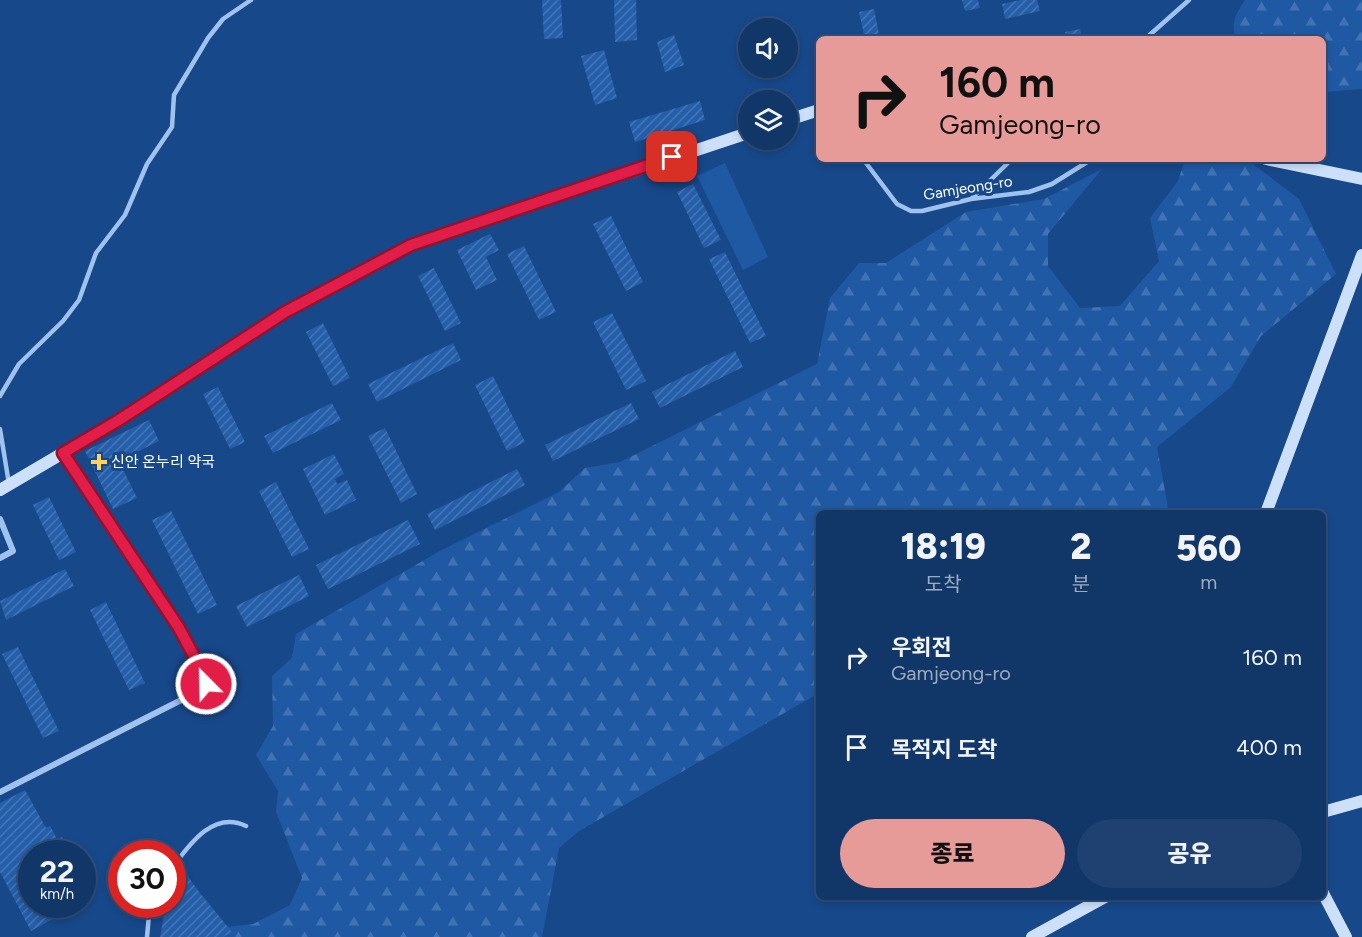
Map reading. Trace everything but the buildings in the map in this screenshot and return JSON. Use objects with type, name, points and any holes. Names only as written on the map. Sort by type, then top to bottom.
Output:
[{"type":"street","points":[[798,117],[816,111]]},
{"type":"street","points":[[4,487],[119,420],[285,312],[411,245],[738,135]]},
{"type":"street","points":[[1280,162],[1362,179]]},
{"type":"street","points":[[1267,510],[1362,255]]},
{"type":"street","points":[[0,792],[195,693],[206,684],[203,673],[179,628],[63,453]]},
{"type":"street","points":[[0,519],[13,551],[0,558]]},
{"type":"street","points":[[1326,811],[1362,801]]},
{"type":"street","points":[[1326,899],[1346,937]]},
{"type":"street","points":[[1032,937],[1100,900]]},
{"type":"lane","points":[[0,396],[19,364],[63,321],[79,300],[96,253],[125,215],[147,164],[172,128],[174,95],[208,38],[224,20],[251,0]]},
{"type":"lane","points":[[1148,36],[1189,0]]},
{"type":"lane","name":"Gamjeong-ro","points":[[865,162],[890,197],[911,211],[922,211],[970,199],[1029,192],[1058,181],[1087,162]]},
{"type":"lane","points":[[970,199],[1009,162]]},
{"type":"lane","points":[[0,429],[4,487]]},
{"type":"lane","points":[[186,849],[194,838],[208,829],[232,821],[246,826]]},
{"type":"lane","points":[[147,937],[149,918]]},
{"type":"green space","points":[[1245,0],[1362,0],[1362,89],[1326,92],[1326,36],[1235,36],[1235,19]]},
{"type":"green space","points":[[1184,162],[1250,162],[1299,199],[1336,274],[1261,336],[1231,387],[1157,447],[1168,510],[816,510],[816,695],[579,831],[559,848],[542,937],[220,937],[227,927],[253,924],[290,905],[302,878],[276,812],[278,791],[256,755],[273,726],[272,676],[292,658],[296,634],[440,551],[559,492],[585,468],[620,462],[817,364],[830,298],[859,263],[886,263],[966,212],[1044,199],[1102,169],[1048,234],[1048,266],[1080,308],[1120,306],[1159,261],[1150,218],[1178,181]]},
{"type":"green space","points":[[725,163],[768,257],[743,270],[697,176]]},
{"type":"place","name":"신안 온누리 약국","points":[[99,462]]},
{"type":"route","points":[[206,684],[206,679],[179,628],[141,569],[95,505],[63,453],[119,420],[285,312],[411,245],[672,157]]}]
